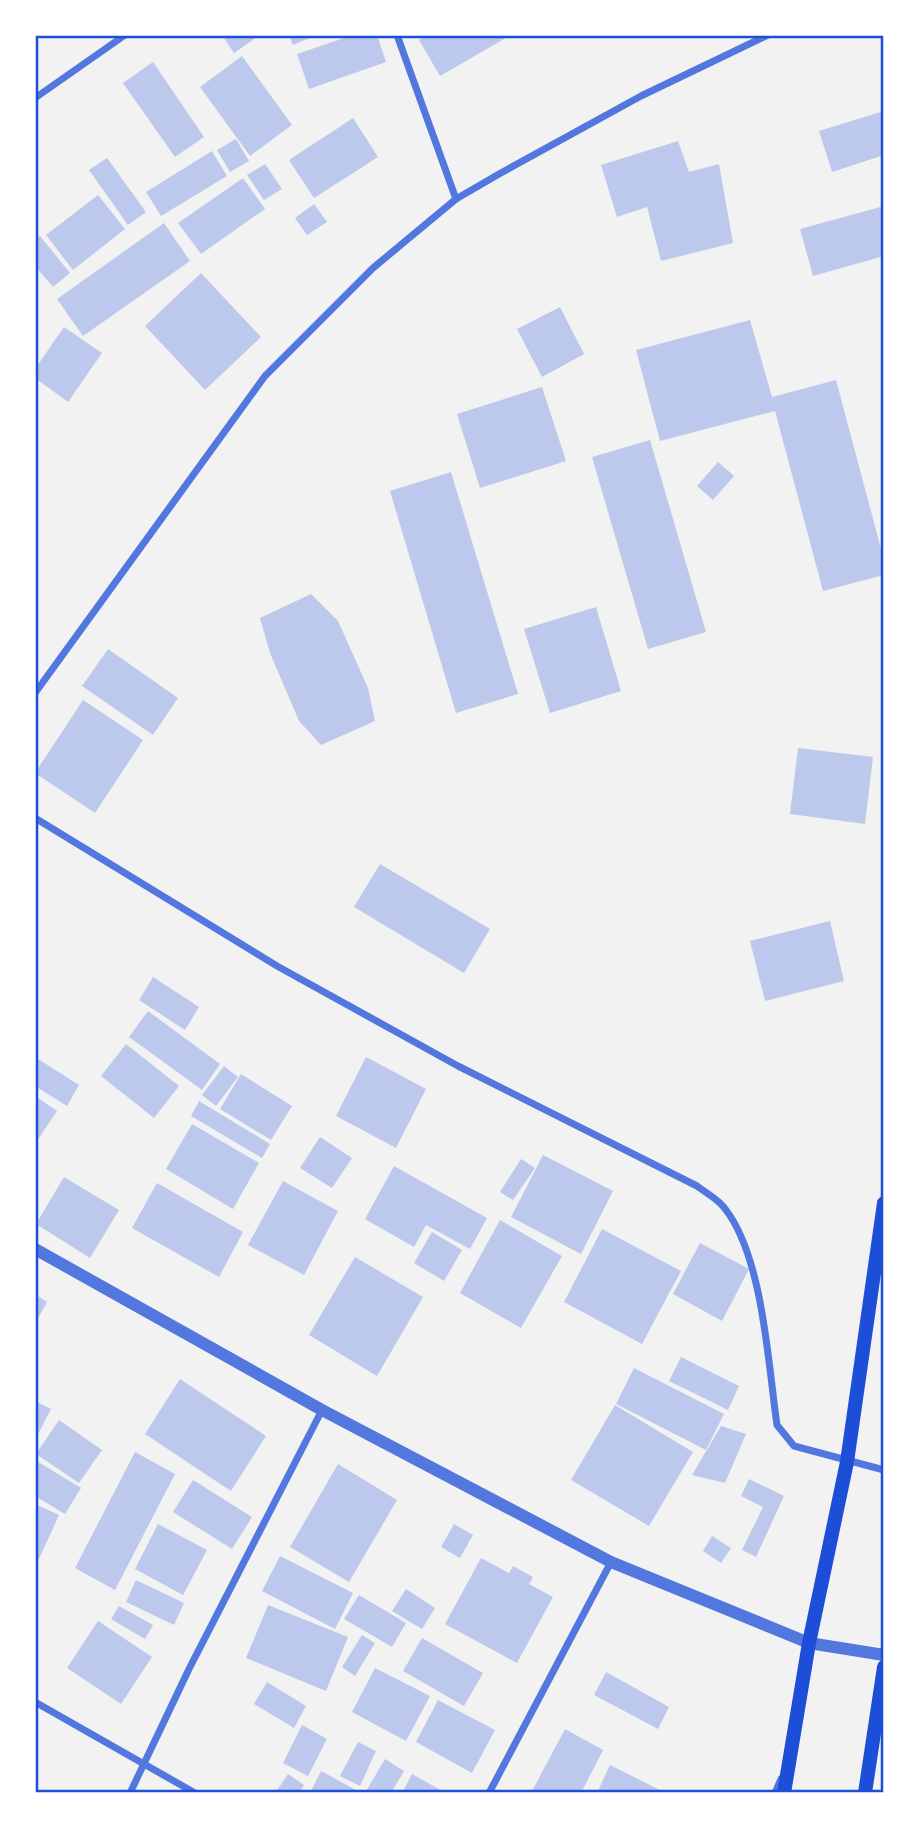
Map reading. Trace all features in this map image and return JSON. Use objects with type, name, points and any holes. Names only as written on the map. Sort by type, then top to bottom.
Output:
[{"type":"main road","points":[[784,1793],[809,1643],[847,1462],[884,1203]]},
{"type":"main road","points":[[865,1793],[884,1667]]},
{"type":"street","points":[[35,98],[125,35]]},
{"type":"street","points":[[397,35],[456,199]]},
{"type":"street","points":[[35,693],[265,376],[373,268],[456,199],[641,96],[768,35]]},
{"type":"street","points":[[35,818],[278,966],[458,1066],[697,1186],[725,1208],[744,1242],[751,1266],[778,1425],[794,1446],[884,1470]]},
{"type":"street","points":[[35,1249],[322,1410],[611,1562],[809,1643],[884,1655]]},
{"type":"street","points":[[130,1793],[322,1410]]},
{"type":"street","points":[[489,1793],[611,1562]]},
{"type":"street","points":[[35,1702],[195,1793]]},
{"type":"street","points":[[775,1793],[789,1763]]},
{"type":"building","points":[[222,35],[260,35],[234,53]]},
{"type":"building","points":[[289,35],[317,35],[293,45]]},
{"type":"building","points":[[353,35],[377,35],[386,62],[309,89],[297,54]]},
{"type":"building","points":[[427,35],[511,35],[440,76],[419,40]]},
{"type":"building","points":[[242,56],[292,125],[250,156],[200,87]]},
{"type":"building","points":[[153,62],[204,137],[175,157],[123,83]]},
{"type":"building","points":[[884,111],[884,155],[832,172],[819,131]]},
{"type":"building","points":[[353,118],[378,157],[314,198],[289,160]]},
{"type":"building","points":[[236,139],[249,161],[230,172],[217,150]]},
{"type":"building","points":[[678,141],[689,172],[719,164],[733,243],[661,261],[647,207],[617,217],[601,165]]},
{"type":"building","points":[[212,151],[227,176],[161,216],[146,192]]},
{"type":"building","points":[[107,158],[146,212],[128,225],[89,170]]},
{"type":"building","points":[[265,164],[282,189],[264,200],[247,175]]},
{"type":"building","points":[[243,178],[265,209],[201,254],[178,223]]},
{"type":"building","points":[[98,195],[125,229],[73,270],[46,235]]},
{"type":"building","points":[[314,204],[327,222],[307,235],[295,218]]},
{"type":"building","points":[[884,206],[884,256],[813,276],[800,229]]},
{"type":"building","points":[[164,223],[190,261],[83,336],[57,299]]},
{"type":"building","points":[[40,236],[70,273],[53,287],[35,266],[35,239]]},
{"type":"building","points":[[201,273],[261,337],[205,390],[145,326]]},
{"type":"building","points":[[560,307],[584,354],[542,377],[517,329]]},
{"type":"building","points":[[750,320],[772,397],[836,380],[884,560],[884,575],[823,591],[775,411],[660,441],[636,350]]},
{"type":"building","points":[[64,327],[102,353],[68,402],[35,378],[35,369]]},
{"type":"building","points":[[542,387],[566,461],[480,488],[457,414]]},
{"type":"building","points":[[650,440],[706,632],[648,649],[592,457]]},
{"type":"building","points":[[718,462],[734,476],[713,500],[697,486]]},
{"type":"building","points":[[451,472],[518,694],[456,713],[390,491]]},
{"type":"building","points":[[311,594],[338,621],[368,688],[375,721],[321,745],[299,721],[270,653],[260,618]]},
{"type":"building","points":[[596,607],[621,691],[550,713],[524,629]]},
{"type":"building","points":[[108,649],[178,698],[153,735],[82,686]]},
{"type":"building","points":[[83,700],[143,740],[95,813],[35,773]]},
{"type":"building","points":[[798,748],[873,757],[865,824],[790,814]]},
{"type":"building","points":[[380,864],[490,929],[464,973],[354,907]]},
{"type":"building","points":[[830,921],[844,981],[765,1001],[750,941]]},
{"type":"building","points":[[153,977],[199,1007],[185,1030],[139,1000]]},
{"type":"building","points":[[148,1011],[220,1064],[202,1090],[129,1037]]},
{"type":"building","points":[[126,1044],[179,1086],[154,1118],[101,1076]]},
{"type":"building","points":[[35,1057],[79,1085],[67,1106],[35,1086]]},
{"type":"building","points":[[366,1057],[426,1089],[396,1148],[336,1116]]},
{"type":"building","points":[[224,1066],[238,1077],[216,1106],[202,1095]]},
{"type":"building","points":[[241,1074],[292,1106],[271,1140],[220,1109]]},
{"type":"building","points":[[35,1096],[57,1111],[37,1141],[35,1140]]},
{"type":"building","points":[[199,1101],[270,1144],[262,1158],[191,1116]]},
{"type":"building","points":[[192,1124],[259,1163],[233,1209],[166,1169]]},
{"type":"building","points":[[320,1137],[352,1158],[332,1188],[300,1168]]},
{"type":"building","points":[[543,1155],[613,1191],[581,1254],[511,1217]]},
{"type":"building","points":[[521,1159],[535,1168],[513,1200],[500,1192]]},
{"type":"building","points":[[394,1166],[487,1218],[470,1249],[426,1225],[414,1247],[365,1219]]},
{"type":"building","points":[[64,1177],[119,1210],[90,1258],[36,1224]]},
{"type":"building","points":[[283,1181],[338,1211],[304,1275],[248,1245]]},
{"type":"building","points":[[157,1183],[243,1232],[219,1277],[132,1228]]},
{"type":"building","points":[[500,1220],[562,1256],[521,1328],[460,1293]]},
{"type":"building","points":[[602,1229],[681,1271],[642,1344],[564,1302]]},
{"type":"building","points":[[432,1232],[462,1250],[444,1281],[414,1263]]},
{"type":"building","points":[[700,1243],[749,1269],[722,1321],[673,1294]]},
{"type":"building","points":[[355,1257],[423,1297],[377,1376],[309,1335]]},
{"type":"building","points":[[35,1294],[47,1302],[35,1324]]},
{"type":"building","points":[[681,1357],[739,1386],[728,1410],[669,1381]]},
{"type":"building","points":[[634,1368],[724,1414],[706,1450],[616,1404]]},
{"type":"building","points":[[180,1379],[266,1436],[231,1491],[145,1434]]},
{"type":"building","points":[[35,1401],[51,1409],[35,1440]]},
{"type":"building","points":[[615,1405],[693,1452],[649,1526],[571,1480]]},
{"type":"building","points":[[59,1420],[102,1450],[79,1483],[36,1454]]},
{"type":"building","points":[[721,1426],[746,1434],[725,1483],[692,1475]]},
{"type":"building","points":[[135,1452],[175,1474],[115,1590],[75,1568]]},
{"type":"building","points":[[35,1460],[81,1488],[65,1514],[35,1496]]},
{"type":"building","points":[[338,1464],[397,1500],[349,1582],[290,1547]]},
{"type":"building","points":[[749,1479],[784,1496],[756,1557],[742,1550],[763,1507],[741,1496]]},
{"type":"building","points":[[193,1480],[252,1517],[232,1549],[173,1512]]},
{"type":"building","points":[[35,1504],[59,1515],[38,1561],[35,1560]]},
{"type":"building","points":[[158,1524],[207,1550],[183,1595],[135,1569]]},
{"type":"building","points":[[454,1524],[473,1535],[460,1558],[441,1547]]},
{"type":"building","points":[[712,1536],[731,1548],[721,1563],[703,1551]]},
{"type":"building","points":[[280,1556],[353,1593],[335,1629],[262,1591]]},
{"type":"building","points":[[481,1558],[509,1573],[513,1566],[533,1577],[529,1584],[553,1597],[517,1663],[445,1624]]},
{"type":"building","points":[[136,1580],[184,1603],[174,1625],[126,1602]]},
{"type":"building","points":[[406,1589],[435,1608],[422,1629],[392,1611]]},
{"type":"building","points":[[359,1595],[406,1623],[392,1647],[344,1619]]},
{"type":"building","points":[[268,1605],[348,1637],[326,1691],[246,1658]]},
{"type":"building","points":[[119,1606],[153,1625],[145,1639],[111,1619]]},
{"type":"building","points":[[98,1621],[152,1657],[121,1704],[67,1668]]},
{"type":"building","points":[[362,1635],[375,1643],[355,1676],[342,1667]]},
{"type":"building","points":[[422,1638],[483,1673],[464,1706],[403,1671]]},
{"type":"building","points":[[375,1668],[430,1696],[406,1741],[352,1712]]},
{"type":"building","points":[[606,1672],[669,1707],[658,1729],[594,1695]]},
{"type":"building","points":[[267,1682],[306,1706],[294,1728],[254,1704]]},
{"type":"building","points":[[438,1700],[495,1730],[472,1773],[416,1742]]},
{"type":"building","points":[[302,1725],[327,1739],[308,1776],[283,1763]]},
{"type":"building","points":[[565,1729],[603,1750],[581,1793],[531,1793]]},
{"type":"building","points":[[358,1742],[376,1751],[360,1786],[340,1776]]},
{"type":"building","points":[[385,1759],[404,1771],[391,1793],[365,1793]]},
{"type":"building","points":[[610,1765],[662,1791],[661,1793],[597,1793]]},
{"type":"building","points":[[321,1771],[356,1790],[355,1793],[310,1793]]},
{"type":"building","points":[[288,1774],[304,1785],[299,1793],[275,1793]]},
{"type":"building","points":[[412,1774],[446,1793],[402,1793]]}]
